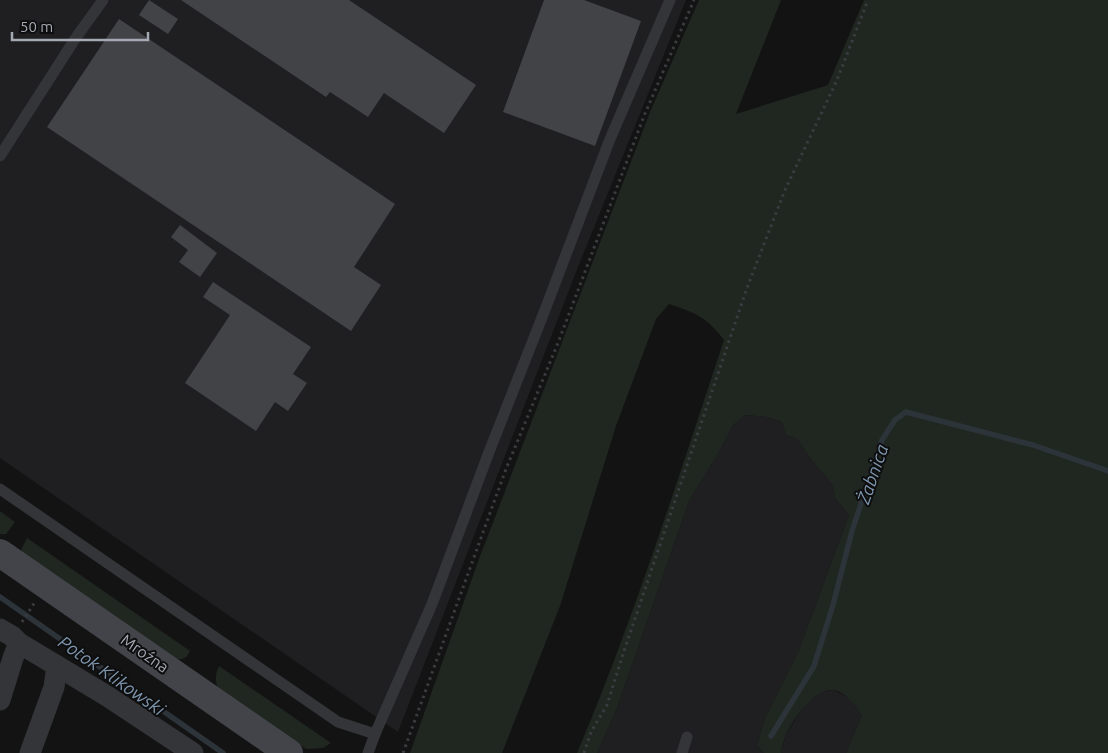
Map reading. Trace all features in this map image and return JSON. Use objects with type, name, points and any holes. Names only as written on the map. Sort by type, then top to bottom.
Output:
[{"type":"main road","name":"Mroźna","points":[[0,552],[289,753]]},
{"type":"street","points":[[0,629],[19,643],[107,696],[193,753]]},
{"type":"street","points":[[0,700],[19,643]]},
{"type":"street","points":[[30,753],[54,687],[57,666]]},
{"type":"lane","points":[[0,156],[75,39],[103,0]]},
{"type":"lane","points":[[368,753],[432,604],[610,138],[670,0]]},
{"type":"lane","points":[[0,489],[338,722],[375,734]]},
{"type":"lane","points":[[682,753],[687,737]]},
{"type":"path","points":[[403,753],[506,469],[558,343],[644,116],[694,0]]},
{"type":"path","points":[[584,753],[591,732],[608,705],[624,651],[747,288],[786,190],[837,80],[868,0]]},
{"type":"shaded area","points":[[0,0],[686,0],[578,267],[398,732],[0,458]]},
{"type":"shaded area","points":[[699,0],[781,0],[736,114],[828,85],[864,0],[1108,0],[1108,753],[846,753],[862,715],[846,696],[833,690],[819,694],[805,706],[786,734],[781,753],[764,753],[757,745],[765,718],[799,650],[849,515],[835,498],[833,485],[797,439],[786,435],[782,422],[767,417],[745,415],[733,425],[718,454],[689,501],[617,708],[597,753],[577,753],[618,651],[724,340],[712,326],[700,317],[669,304],[656,319],[616,426],[560,606],[502,753],[410,753],[479,559],[650,112]]},
{"type":"shaded area","points":[[744,415],[767,417],[782,422],[786,435],[797,439],[833,485],[835,498],[849,515],[799,650],[765,718],[757,745],[764,753],[597,753],[617,708],[689,501],[718,454],[733,425]]},
{"type":"shaded area","points":[[0,511],[15,522],[6,534],[0,534]]},
{"type":"shaded area","points":[[27,538],[190,651],[188,655],[183,659],[176,659],[23,556],[21,550]]},
{"type":"shaded area","points":[[219,666],[331,743],[323,748],[306,749],[218,689],[216,678]]},
{"type":"shaded area","points":[[833,690],[849,698],[862,715],[846,753],[781,753],[786,734],[805,705],[820,692]]},
{"type":"building","points":[[149,0],[178,19],[168,34],[139,15]]},
{"type":"building","points":[[181,0],[349,0],[476,85],[444,133],[384,93],[368,117],[330,92],[326,97]]},
{"type":"building","points":[[544,0],[584,0],[641,21],[595,146],[503,112]]},
{"type":"building","points":[[119,19],[395,204],[354,267],[381,285],[351,331],[47,127]]},
{"type":"building","points":[[180,225],[217,253],[200,277],[179,262],[188,250],[171,237]]},
{"type":"building","points":[[213,282],[311,347],[293,374],[307,383],[288,411],[275,402],[256,431],[185,383],[230,315],[203,297]]},
{"type":"waterway","name":"Żabnica","points":[[771,736],[814,666],[833,605],[852,531],[882,440],[895,420],[906,412],[1033,445],[1108,471]]},
{"type":"waterway","name":"Potok Klikowski","points":[[0,597],[223,753]]}]
